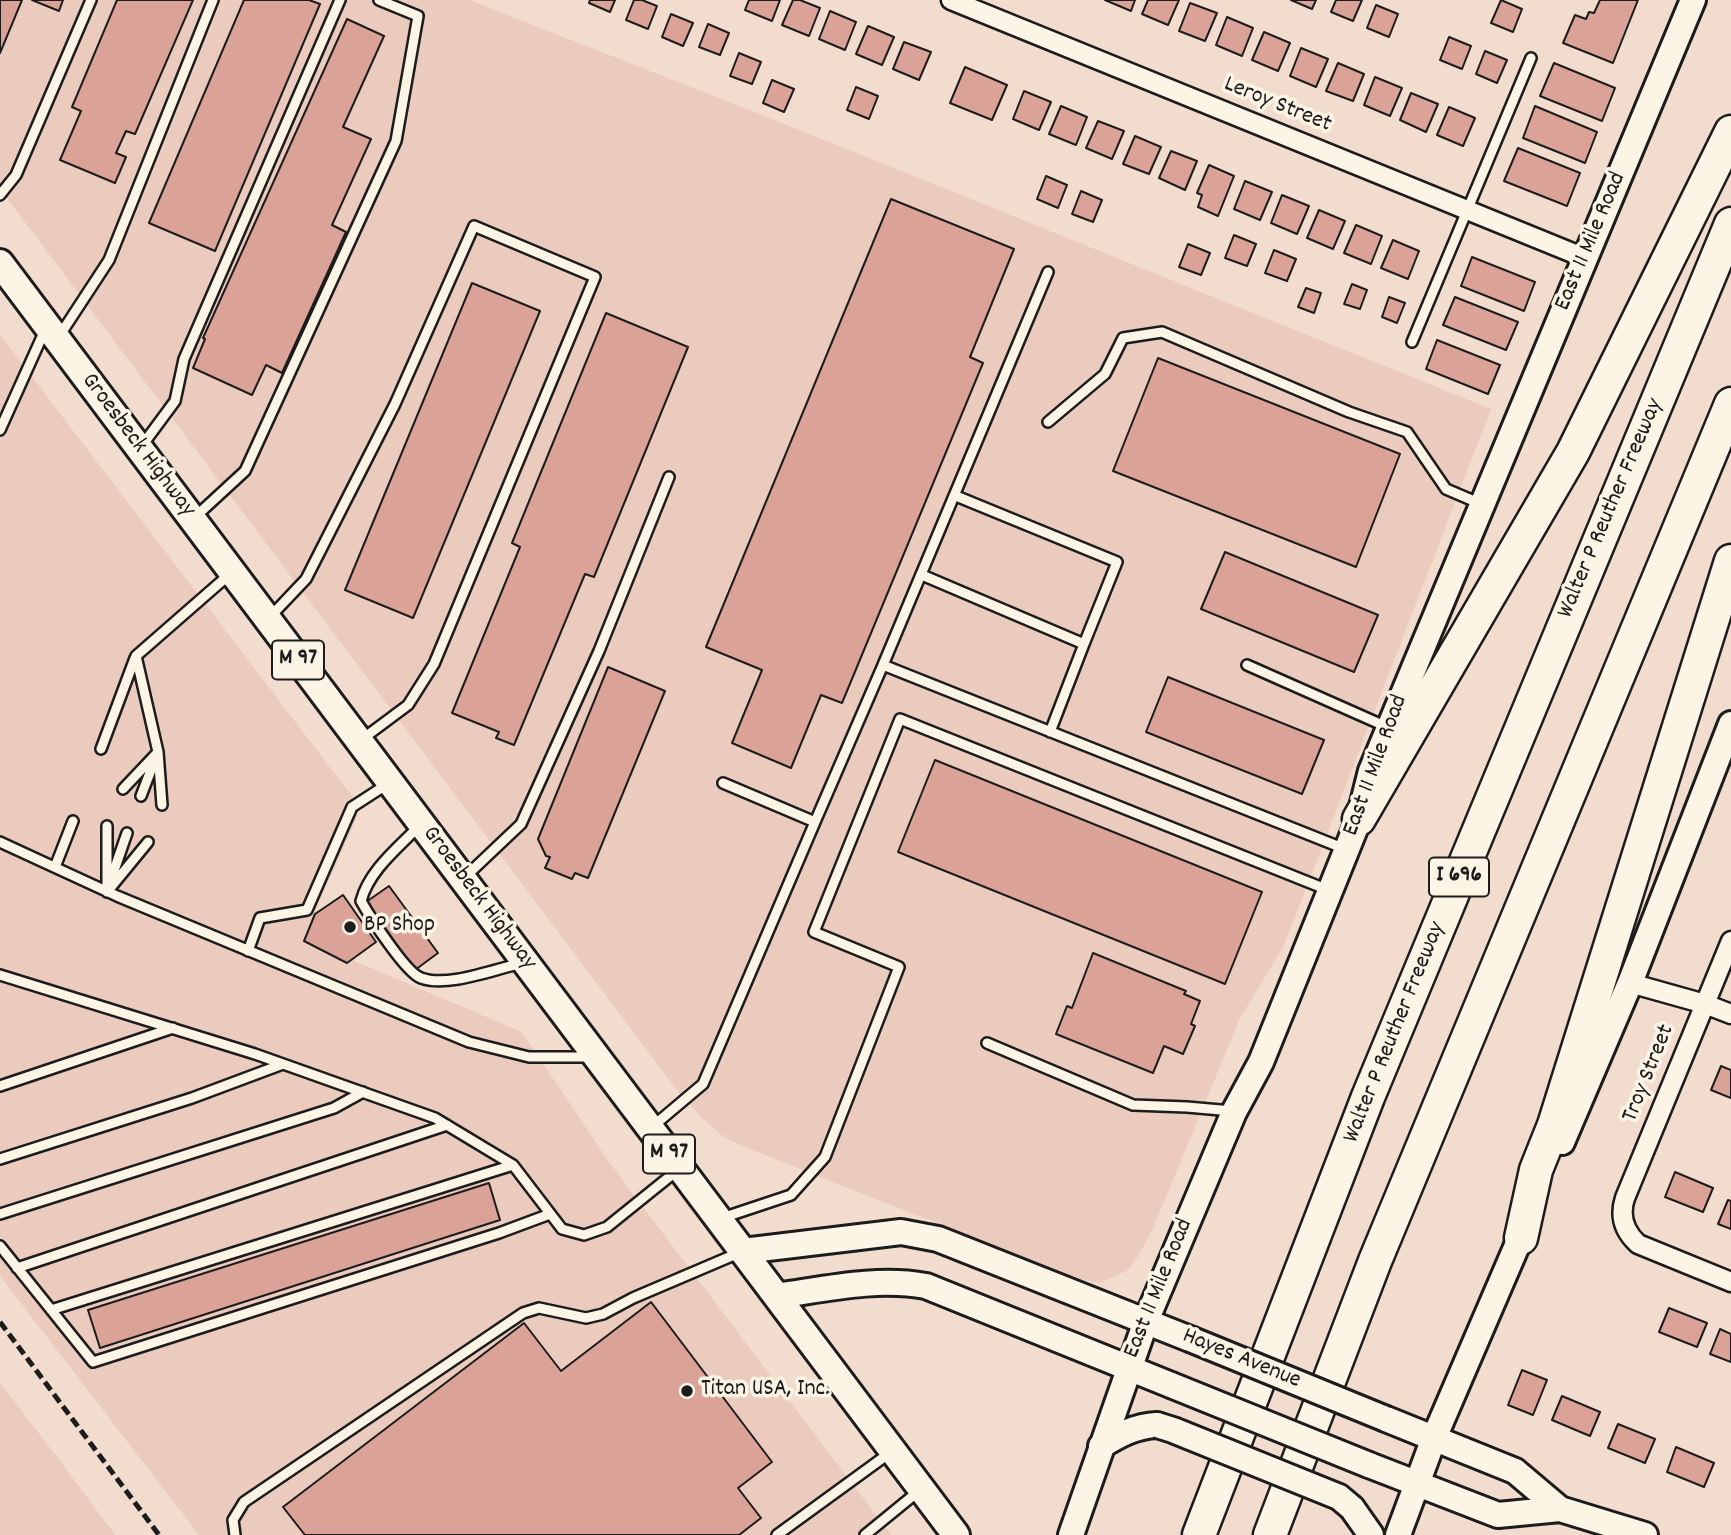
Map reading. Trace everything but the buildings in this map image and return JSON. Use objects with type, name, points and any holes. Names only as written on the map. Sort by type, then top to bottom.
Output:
[{"type":"highway","points":[[1359,819],[1573,452],[1731,132]]},
{"type":"highway","name":"Walter P Reuther Freeway","points":[[1199,1535],[1368,1097],[1731,224]]},
{"type":"highway","name":"I 696","points":[[1270,1535],[1380,1248],[1731,404]]},
{"type":"highway","points":[[1521,1238],[1536,1170],[1554,1125],[1731,561]]},
{"type":"main road","name":"East 11 Mile Road","points":[[1071,1535],[1146,1321],[1234,1112],[1261,1062],[1359,819],[1371,771],[1693,0]]},
{"type":"main road","name":"Groesbeck Highway","points":[[2,270],[52,332],[956,1535]]},
{"type":"main road","points":[[1398,1535],[1434,1438],[1630,983],[1731,724]]},
{"type":"main road","name":"Hayes Avenue","points":[[743,1251],[883,1234],[918,1233],[938,1239],[1516,1471],[1560,1509]]},
{"type":"main road","name":"Hayes Avenue","points":[[776,1296],[881,1282],[926,1286],[1498,1515],[1560,1509],[1645,1535]]},
{"type":"main road","points":[[1101,1446],[1144,1426],[1173,1430],[1339,1497],[1352,1507],[1371,1535]]},
{"type":"street","name":"Leroy Street","points":[[951,0],[1586,258]]},
{"type":"street","name":"Troy Street","points":[[1731,941],[1622,1207],[1625,1226],[1630,1237],[1638,1244],[1731,1282]]},
{"type":"street","points":[[1630,983],[1731,1014]]},
{"type":"lane","points":[[0,195],[16,176],[91,0]]},
{"type":"lane","points":[[0,430],[52,332],[109,260],[213,0]]},
{"type":"lane","points":[[140,449],[175,401],[184,359],[341,0]]},
{"type":"lane","points":[[193,519],[245,471],[396,141],[418,16],[379,0]]},
{"type":"lane","points":[[1412,342],[1531,58]]},
{"type":"lane","points":[[268,619],[306,579],[395,404],[474,226],[595,277],[433,664],[408,705],[360,741]]},
{"type":"lane","points":[[650,1128],[703,1084],[956,496],[1048,272]]},
{"type":"lane","points":[[1048,422],[1105,374],[1123,338],[1162,332],[1349,412],[1407,432],[1446,489],[1482,505]]},
{"type":"lane","points":[[463,879],[521,824],[599,651],[669,477]]},
{"type":"lane","points":[[956,496],[1117,562],[1050,732]]},
{"type":"lane","points":[[101,749],[136,656],[232,572]]},
{"type":"lane","points":[[922,575],[1084,644]]},
{"type":"lane","points":[[136,656],[158,752],[162,805]]},
{"type":"lane","points":[[883,665],[1346,850]]},
{"type":"lane","points":[[1247,666],[1389,727]]},
{"type":"lane","points":[[719,1219],[791,1195],[825,1157],[899,968],[814,932],[900,719],[1330,891]]},
{"type":"lane","points":[[122,789],[158,752]]},
{"type":"lane","points":[[141,796],[158,752]]},
{"type":"lane","points":[[248,951],[260,918],[307,911],[352,807],[390,782]]},
{"type":"lane","points":[[723,783],[815,822]]},
{"type":"lane","points":[[55,867],[73,821]]},
{"type":"lane","points":[[421,823],[371,876],[364,889],[361,901],[376,927],[417,978],[434,982],[525,962]]},
{"type":"lane","points":[[107,826],[107,892]]},
{"type":"lane","points":[[107,892],[127,833]]},
{"type":"lane","points":[[0,842],[107,892],[480,1045],[528,1057],[596,1056]]},
{"type":"lane","points":[[107,892],[148,842]]},
{"type":"lane","points":[[0,975],[284,1064],[435,1118],[513,1165],[562,1229],[584,1235],[607,1227],[680,1168]]},
{"type":"lane","points":[[0,1086],[173,1028]]},
{"type":"lane","points":[[987,1043],[1133,1105],[1234,1112]]},
{"type":"lane","points":[[0,1159],[191,1098],[284,1064]]},
{"type":"lane","points":[[0,1214],[334,1108],[363,1092]]},
{"type":"lane","points":[[17,1268],[447,1125]]},
{"type":"lane","points":[[51,1310],[513,1165]]},
{"type":"lane","points":[[0,1246],[93,1362],[499,1233],[550,1214]]},
{"type":"lane","points":[[235,1535],[233,1520],[244,1502],[523,1313],[539,1308],[586,1318],[603,1314],[633,1298],[743,1251]]},
{"type":"lane","points":[[777,1535],[893,1451]]},
{"type":"lane","points":[[864,1535],[921,1489]]},
{"type":"shaded area","points":[[0,0],[469,0],[775,120],[1491,409],[1282,949],[1240,1018],[1154,1226],[1128,1270],[1100,1283],[1076,1278],[742,1146],[724,1137],[702,1118],[676,1089],[0,189]]},
{"type":"shaded area","points":[[0,335],[361,808],[303,939],[522,1032],[609,1162],[891,1535],[199,1535],[0,1276]]},
{"type":"shaded area","points":[[0,1383],[58,1458],[115,1535],[0,1535]]},
{"type":"railway","points":[[0,1322],[159,1535]]},
{"type":"place","name":"BP Shop","points":[[350,927]]},
{"type":"place","name":"Titan USA, Inc.","points":[[687,1391]]}]
